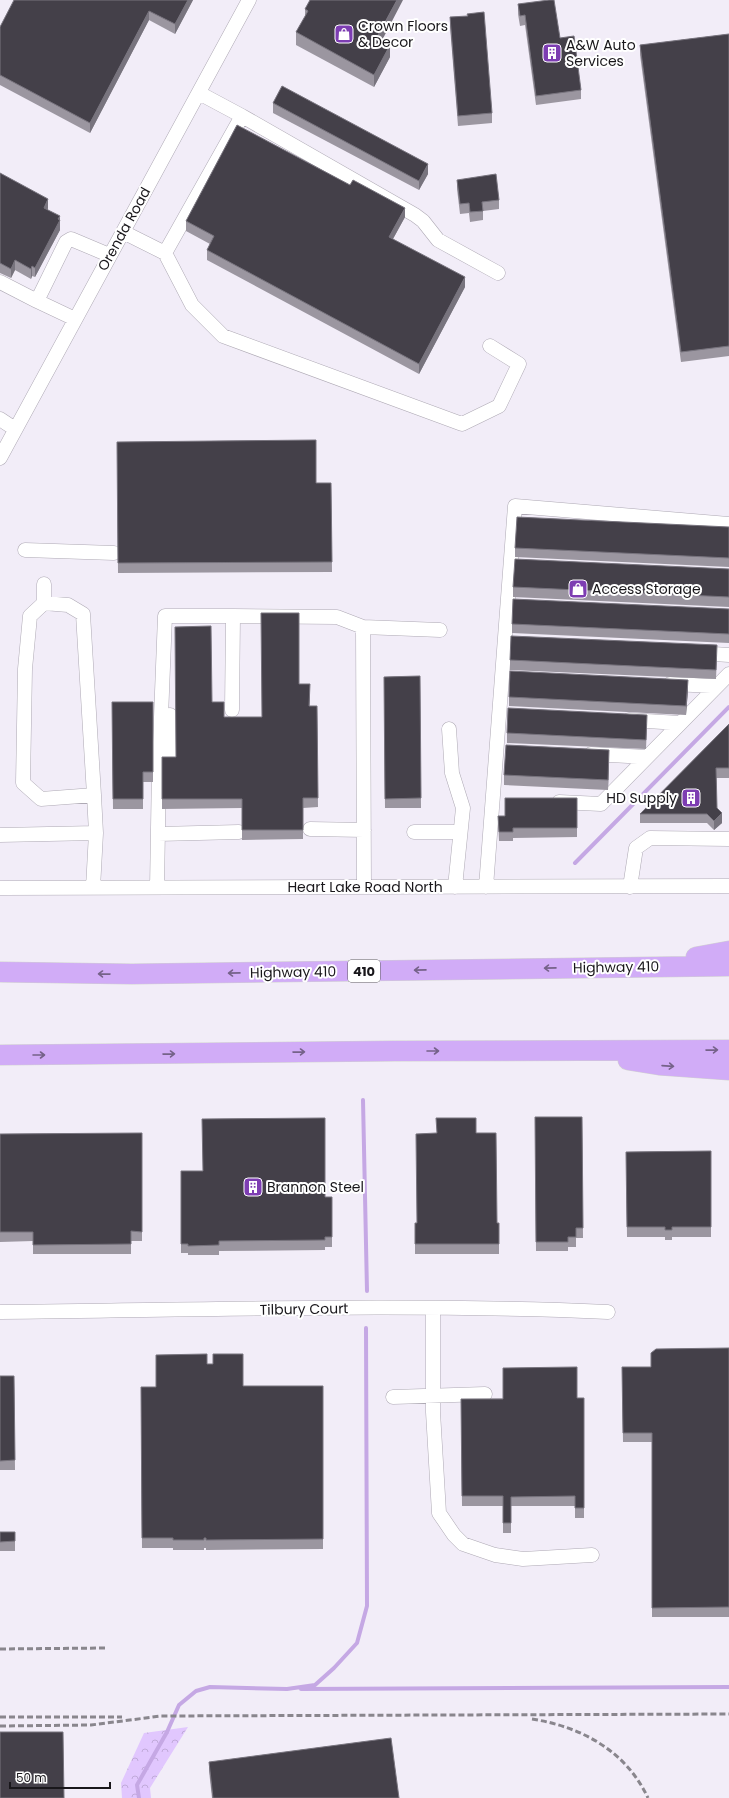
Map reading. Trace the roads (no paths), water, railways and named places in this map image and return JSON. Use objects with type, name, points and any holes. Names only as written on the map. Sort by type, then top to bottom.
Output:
[{"type":"highway","points":[[645,967],[729,952]]},
{"type":"highway","name":"Highway 410","points":[[0,972],[132,974],[729,966]]},
{"type":"highway","points":[[0,1055],[394,1051],[729,1050]]},
{"type":"highway","points":[[575,1051],[658,1065],[729,1070]]},
{"type":"street","name":"Orenda Road","points":[[0,458],[249,0]]},
{"type":"street","points":[[199,93],[415,215],[423,221],[438,240],[498,273]]},
{"type":"street","points":[[165,253],[242,116]]},
{"type":"street","points":[[123,232],[165,253],[192,304],[223,336],[462,424],[499,406],[519,364],[490,346]]},
{"type":"street","points":[[37,301],[66,242],[71,239],[109,255]]},
{"type":"street","points":[[0,282],[75,319]]},
{"type":"street","points":[[0,419],[15,429]]},
{"type":"street","points":[[486,887],[515,506],[729,524]]},
{"type":"street","points":[[25,550],[114,553]]},
{"type":"street","points":[[511,564],[526,565]]},
{"type":"street","points":[[44,584],[44,603],[30,616],[25,669],[23,783],[41,799],[94,795]]},
{"type":"street","points":[[44,603],[68,605],[83,614],[96,833],[93,888]]},
{"type":"street","points":[[508,604],[523,605]]},
{"type":"street","points":[[157,888],[159,768],[165,616],[336,617],[363,627],[440,630]]},
{"type":"street","points":[[232,710],[233,616]]},
{"type":"street","points":[[363,627],[364,887]]},
{"type":"street","points":[[505,640],[520,641]]},
{"type":"street","points":[[683,652],[729,655]]},
{"type":"street","points":[[547,801],[601,804],[729,674]]},
{"type":"street","points":[[502,676],[518,676]]},
{"type":"street","points":[[653,683],[717,686]]},
{"type":"street","points":[[163,695],[169,707],[171,761]]},
{"type":"street","points":[[499,712],[515,713]]},
{"type":"street","points":[[617,719],[680,723]]},
{"type":"street","points":[[449,729],[452,773],[462,808],[455,887]]},
{"type":"street","points":[[496,749],[512,750]]},
{"type":"street","points":[[576,753],[647,757]]},
{"type":"street","points":[[493,798],[508,799]]},
{"type":"street","points":[[310,829],[364,830]]},
{"type":"street","points":[[158,834],[239,832]]},
{"type":"street","points":[[414,832],[460,832]]},
{"type":"street","points":[[0,835],[96,833]]},
{"type":"street","points":[[630,887],[636,848],[650,838],[729,839]]},
{"type":"street","name":"Heart Lake Road North","points":[[0,888],[729,886]]},
{"type":"street","points":[[433,1308],[433,1397],[439,1513],[454,1535],[463,1544],[495,1555],[516,1558],[592,1555]]},
{"type":"street","name":"Tilbury Court","points":[[0,1312],[530,1308],[608,1312]]},
{"type":"street","points":[[393,1398],[485,1394]]},
{"type":"waterway","points":[[575,863],[729,707]]},
{"type":"waterway","points":[[363,1100],[367,1291]]},
{"type":"waterway","points":[[139,1798],[137,1785],[167,1732],[179,1705],[196,1691],[210,1687],[287,1689],[315,1685],[334,1668],[357,1643],[367,1606],[366,1328]]},
{"type":"waterway","points":[[301,1689],[729,1687]]},
{"type":"railway","points":[[0,1649],[107,1648]]},
{"type":"railway","points":[[0,1726],[91,1725],[161,1716],[729,1714]]},
{"type":"railway","points":[[0,1717],[122,1717]]},
{"type":"railway","points":[[532,1719],[568,1728],[585,1735],[615,1754],[639,1781],[648,1798]]},
{"type":"place","name":"Crown Floors & Decor","points":[[344,34]]},
{"type":"place","name":"A&W Auto Services","points":[[552,53]]},
{"type":"place","name":"Access Storage","points":[[578,589]]},
{"type":"place","name":"HD Supply","points":[[691,798]]},
{"type":"place","name":"Brannon Steel","points":[[253,1187]]}]
